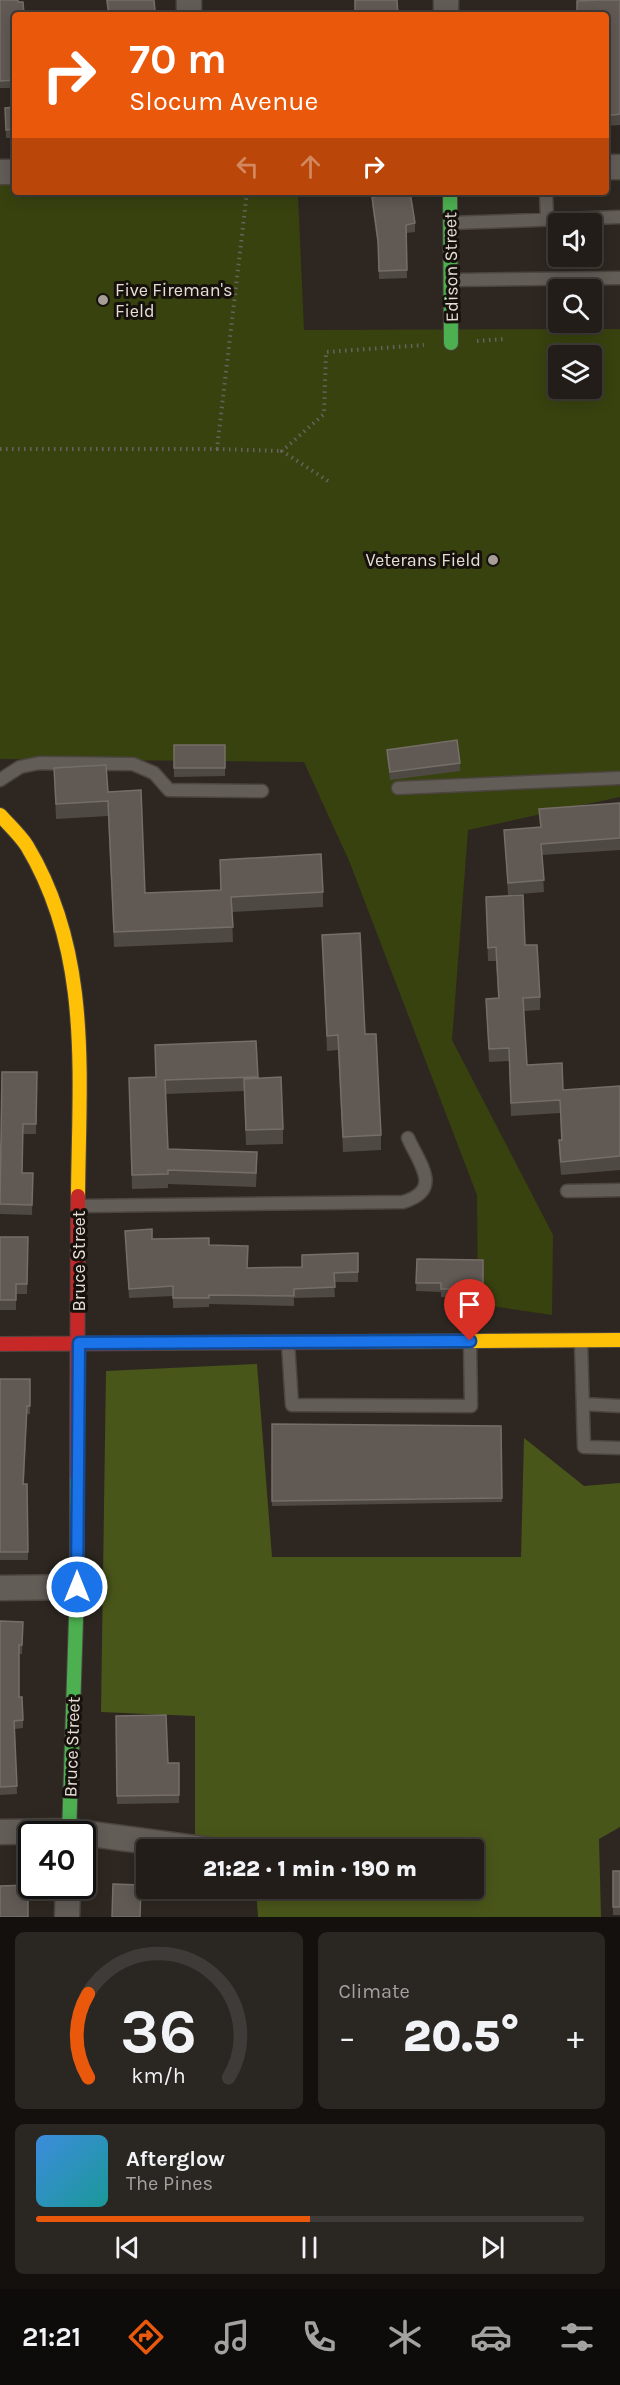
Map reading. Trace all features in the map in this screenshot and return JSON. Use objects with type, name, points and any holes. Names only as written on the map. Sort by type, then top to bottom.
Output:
[{"type":"street","name":"Edison Street","points":[[450,195],[451,343]]},
{"type":"street","name":"Bruce Street","points":[[0,815],[26,844],[47,885],[63,928],[74,974],[79,1020],[77,1587],[69,1821]]},
{"type":"street","points":[[0,1344],[620,1340]]},
{"type":"street","points":[[0,1588],[77,1587]]},
{"type":"street","points":[[0,1832],[18,1832]]},
{"type":"street","points":[[96,1835],[136,1841]]},
{"type":"street","points":[[66,1917],[67,1899]]},
{"type":"lane","points":[[546,195],[547,219]]},
{"type":"lane","points":[[450,224],[620,217]]},
{"type":"lane","points":[[451,280],[620,278]]},
{"type":"lane","points":[[0,780],[20,767],[39,763],[133,764],[154,773],[169,790],[262,791]]},
{"type":"lane","points":[[398,788],[620,778]]},
{"type":"lane","points":[[79,1206],[403,1202],[415,1198],[423,1192],[426,1186],[426,1178],[408,1138]]},
{"type":"lane","points":[[567,1191],[620,1190]]},
{"type":"lane","points":[[581,1340],[584,1448],[620,1448]]},
{"type":"lane","points":[[288,1342],[292,1405],[471,1406],[470,1341]]},
{"type":"lane","points":[[583,1404],[620,1406]]},
{"type":"path","points":[[217,448],[248,195]]},
{"type":"path","points":[[282,451],[324,414],[326,352],[503,339]]},
{"type":"path","points":[[0,449],[217,448],[282,451],[328,481]]},
{"type":"green space","points":[[0,171],[12,171],[12,195],[298,195],[304,330],[548,329],[548,333],[602,333],[602,329],[620,329],[620,797],[468,830],[452,1040],[553,1235],[552,1315],[478,1304],[477,1195],[350,863],[304,762],[0,759]]},
{"type":"green space","points":[[257,1364],[272,1557],[521,1557],[524,1438],[584,1486],[620,1483],[620,1827],[599,1839],[601,1917],[258,1917],[257,1899],[484,1899],[484,1839],[195,1839],[195,1716],[101,1712],[106,1371]]},
{"type":"building","points":[[0,0],[18,0],[18,2],[23,2],[24,12],[12,12],[12,80],[0,81]]},
{"type":"building","points":[[107,0],[154,0],[155,11],[153,12],[109,12]]},
{"type":"building","points":[[355,0],[397,0],[398,12],[355,12]]},
{"type":"building","points":[[620,0],[620,114],[609,116],[609,12],[577,12],[577,1]]},
{"type":"building","points":[[12,107],[12,129],[6,130],[5,108]]},
{"type":"building","points":[[410,195],[415,223],[406,225],[407,270],[379,271],[378,240],[372,197]]},
{"type":"building","points":[[457,740],[460,763],[390,772],[387,750]]},
{"type":"building","points":[[174,745],[225,745],[225,768],[174,768]]},
{"type":"building","points":[[106,765],[108,792],[141,790],[145,893],[221,890],[220,860],[321,854],[323,892],[231,897],[233,927],[114,932],[108,801],[56,804],[54,768]]},
{"type":"building","points":[[620,803],[620,838],[541,844],[544,880],[508,883],[504,830],[541,827],[539,809]]},
{"type":"building","points":[[523,895],[525,945],[537,945],[540,997],[523,998],[527,1065],[562,1063],[563,1090],[620,1086],[620,1156],[561,1162],[560,1100],[511,1103],[509,1048],[489,1049],[486,999],[499,998],[496,947],[488,948],[486,897]]},
{"type":"building","points":[[360,933],[365,1034],[376,1034],[381,1135],[343,1137],[338,1035],[327,1036],[322,935]]},
{"type":"building","points":[[256,1041],[258,1077],[165,1080],[168,1149],[257,1152],[256,1173],[168,1170],[168,1174],[132,1175],[129,1078],[156,1077],[155,1045]]},
{"type":"building","points":[[2,1072],[37,1072],[36,1124],[23,1124],[22,1173],[33,1173],[32,1205],[0,1204]]},
{"type":"building","points":[[281,1077],[283,1129],[246,1130],[244,1079]]},
{"type":"building","points":[[152,1229],[152,1239],[209,1238],[209,1245],[248,1246],[247,1268],[302,1267],[302,1255],[358,1253],[358,1272],[334,1273],[335,1287],[294,1289],[294,1296],[209,1295],[209,1298],[173,1298],[173,1286],[129,1289],[125,1231]]},
{"type":"building","points":[[0,1237],[28,1237],[27,1284],[16,1284],[16,1300],[0,1300]]},
{"type":"building","points":[[417,1259],[483,1260],[483,1289],[441,1289],[441,1283],[416,1283]]},
{"type":"building","points":[[0,1379],[30,1379],[23,1484],[27,1484],[28,1552],[0,1552]]},
{"type":"building","points":[[272,1424],[501,1426],[502,1498],[272,1501]]},
{"type":"building","points":[[0,1621],[23,1622],[22,1645],[19,1645],[19,1697],[22,1697],[23,1720],[14,1721],[17,1786],[0,1787]]},
{"type":"building","points":[[166,1715],[168,1763],[179,1763],[179,1795],[117,1796],[116,1716]]},
{"type":"building","points":[[613,1871],[620,1871],[620,1907],[613,1907]]},
{"type":"building","points":[[113,1884],[136,1885],[136,1899],[141,1899],[140,1917],[112,1917]]},
{"type":"building","points":[[18,1885],[18,1899],[28,1899],[28,1917],[0,1917],[0,1886]]},
{"type":"traffic: fast","points":[[450,195],[451,343]]},
{"type":"traffic: fast","points":[[69,1821],[77,1587],[77,1476]]},
{"type":"traffic: slow","points":[[0,815],[27,846],[48,887],[63,929],[72,973],[77,1016],[80,1106],[78,1196]]},
{"type":"traffic: slow","points":[[327,1342],[620,1340]]},
{"type":"traffic: jam","points":[[77,1476],[78,1196]]},
{"type":"traffic: jam","points":[[0,1344],[327,1342]]},
{"type":"place","name":"Five Fireman's Field","points":[[103,300]]},
{"type":"place","name":"Veterans Field","points":[[493,560]]},
{"type":"route","points":[[77,1587],[79,1343],[470,1341]]}]
